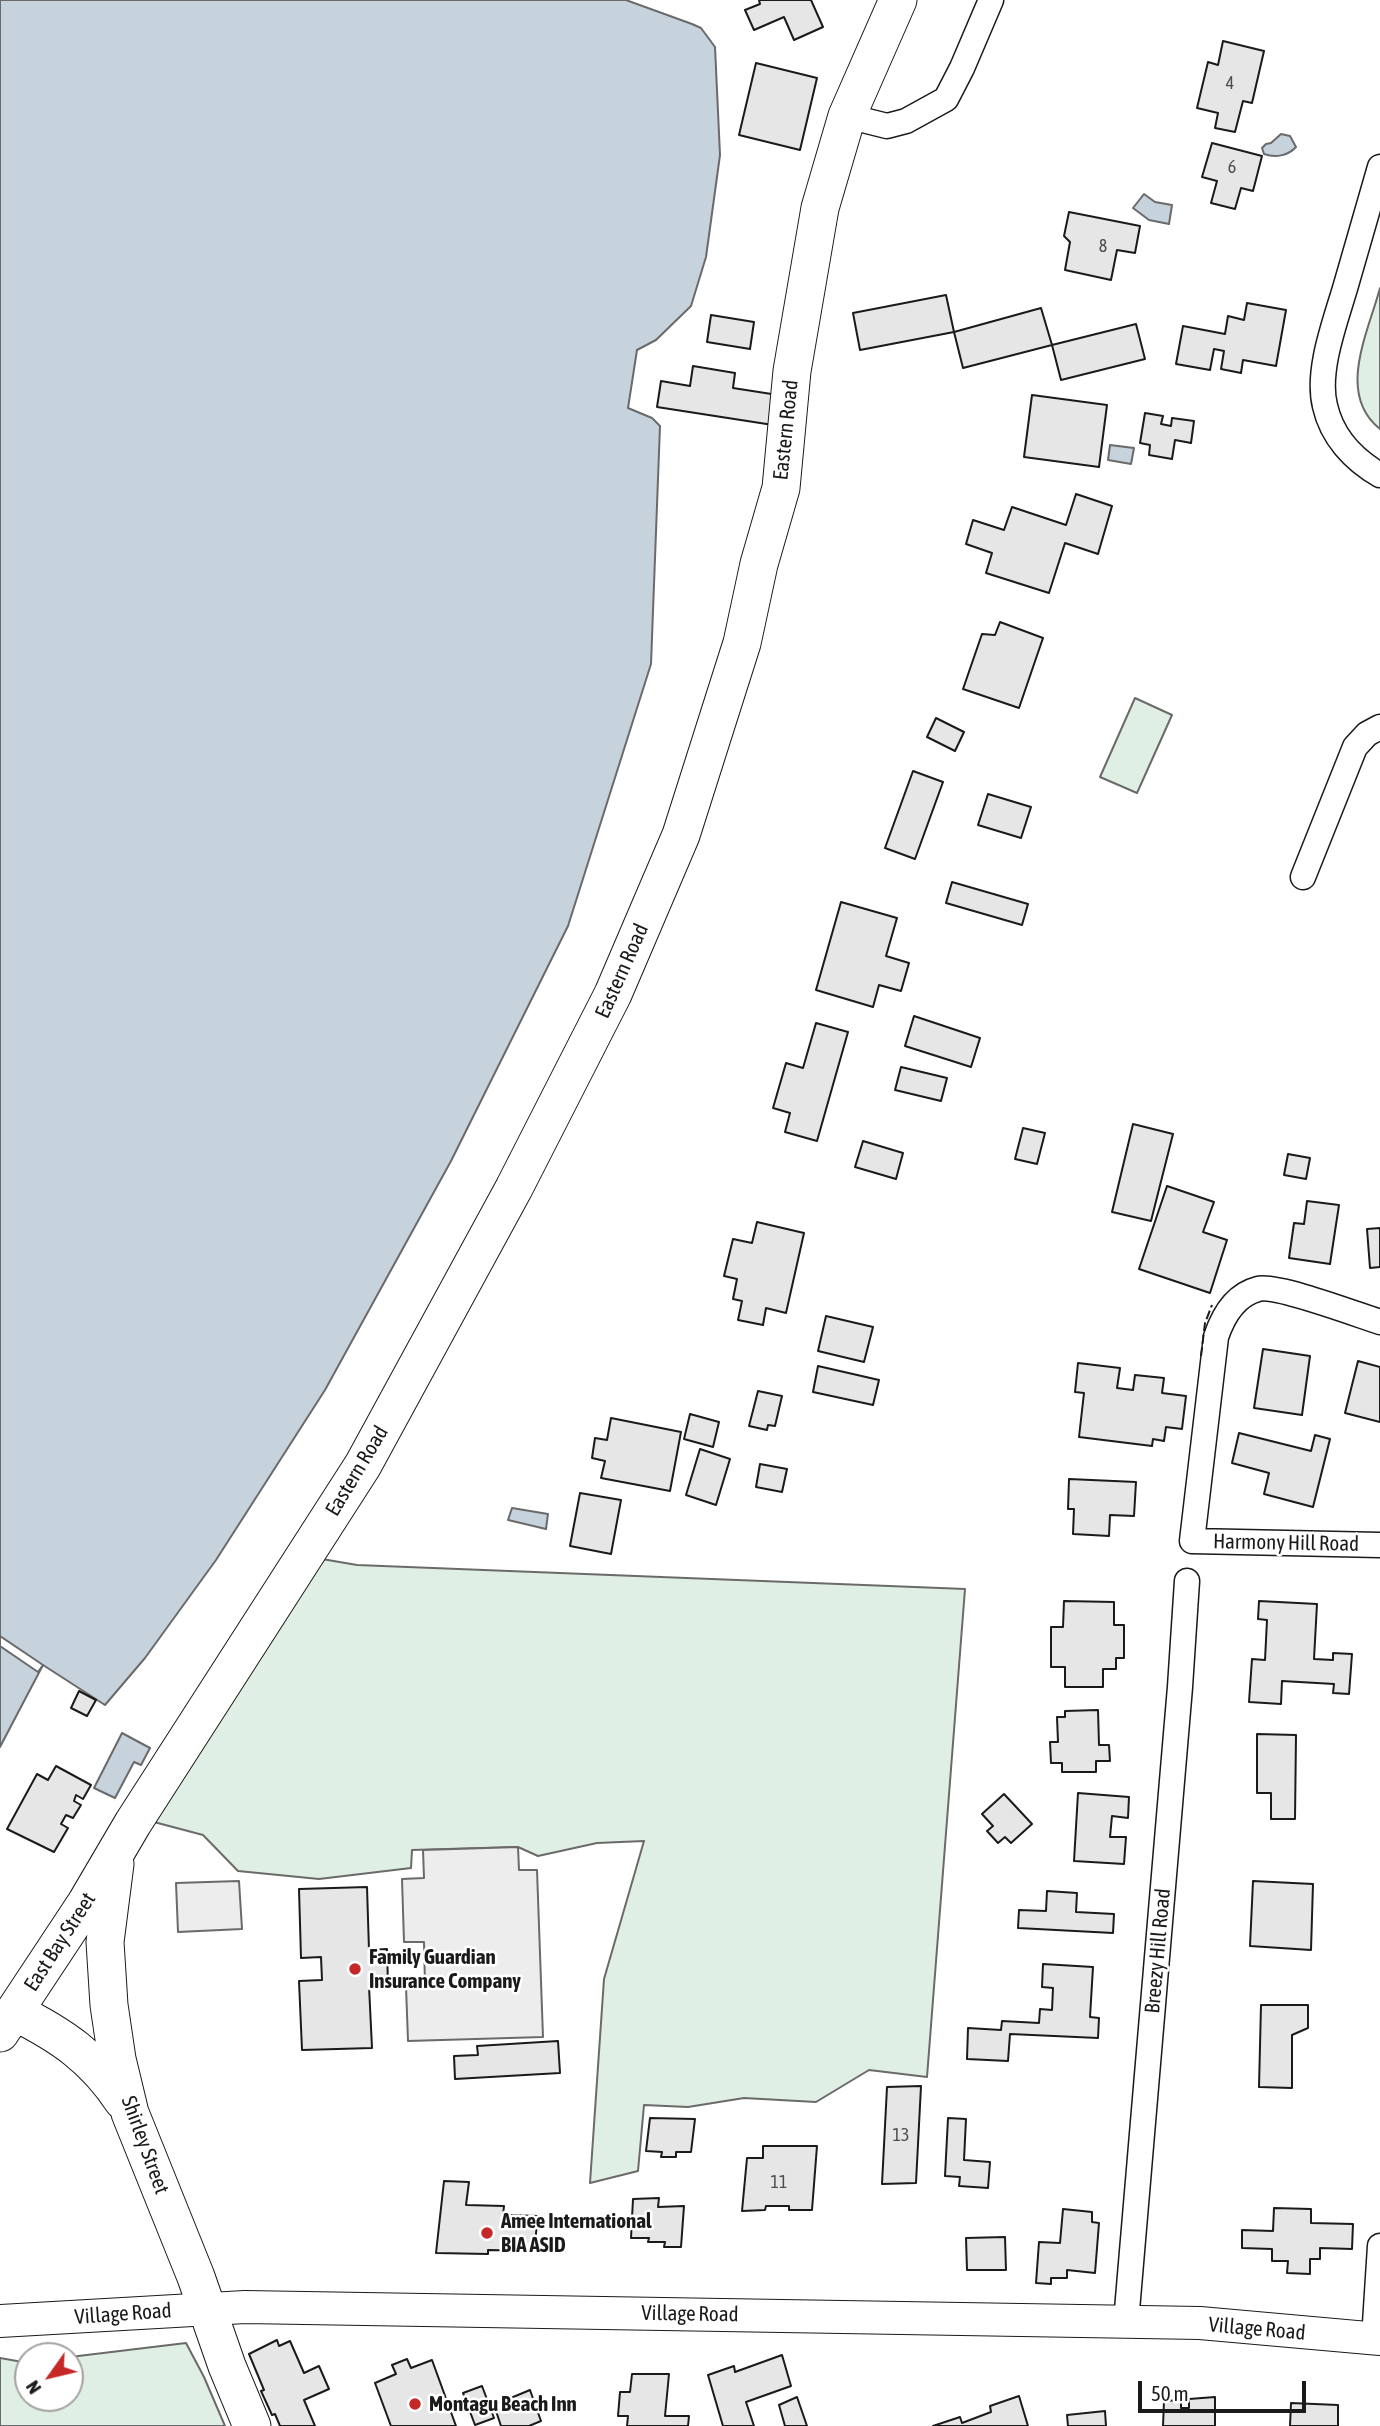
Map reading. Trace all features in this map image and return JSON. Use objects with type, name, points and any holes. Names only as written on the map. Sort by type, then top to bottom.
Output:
[{"type":"highway","name":"Eastern Road","points":[[117,1849],[363,1465],[514,1188],[601,1018],[676,847],[742,643],[759,564],[780,488],[792,371],[820,208],[848,116],[898,0]]},
{"type":"highway","name":"East Bay Street","points":[[7,2022],[86,1903],[117,1849]]},
{"type":"highway","name":"Shirley Street","points":[[117,1849],[105,1942],[109,2005],[117,2059],[130,2113],[252,2426]]},
{"type":"highway","points":[[7,2022],[50,2029],[82,2052],[109,2080],[130,2113]]},
{"type":"main road","name":"Village Road","points":[[0,2321],[207,2308],[272,2307],[1200,2323],[1377,2339]]},
{"type":"street","points":[[848,116],[887,126],[906,121],[946,99],[991,0]]},
{"type":"street","points":[[1380,167],[1328,349],[1323,393],[1324,406],[1338,437],[1354,457],[1380,475]]},
{"type":"street","points":[[1303,877],[1355,747],[1367,734],[1380,727]]},
{"type":"street","name":"Harmony Hill Road","points":[[1380,1322],[1282,1292],[1260,1288],[1242,1296],[1222,1319],[1216,1337],[1192,1541],[1380,1545]]},
{"type":"street","name":"Breezy Hill Road","points":[[1126,2322],[1187,1581]]},
{"type":"street","points":[[1377,2339],[1380,2246]]},
{"type":"green space","points":[[1380,288],[1380,429],[1367,415],[1360,399],[1358,381],[1363,343]]},
{"type":"green space","points":[[1135,698],[1172,715],[1137,793],[1100,777]]},
{"type":"green space","points":[[322,1559],[357,1565],[965,1589],[927,2077],[869,2070],[816,2102],[744,2098],[688,2107],[644,2105],[638,2171],[590,2183],[604,1979],[644,1841],[597,1843],[538,1856],[518,1847],[412,1850],[411,1868],[319,1879],[238,1871],[203,1835],[154,1822]]},
{"type":"green space","points":[[186,2343],[225,2426],[0,2426],[0,2358],[14,2360],[14,2412],[84,2412],[84,2355]]},
{"type":"shaded area","points":[[0,0],[626,0],[701,28],[715,47],[720,155],[706,257],[691,306],[656,340],[637,350],[628,408],[652,418],[660,426],[651,664],[568,926],[451,1161],[325,1390],[216,1560],[145,1658],[105,1705],[43,1665],[0,1747]]},
{"type":"shaded area","points":[[1281,134],[1290,136],[1296,147],[1281,155],[1264,154],[1262,148]]},
{"type":"shaded area","points":[[1144,194],[1155,202],[1172,205],[1169,224],[1149,220],[1133,208]]},
{"type":"shaded area","points":[[1110,445],[1134,448],[1131,464],[1108,460]]},
{"type":"shaded area","points":[[512,1508],[548,1514],[546,1529],[508,1520]]},
{"type":"shaded area","points":[[122,1733],[150,1748],[141,1765],[134,1762],[115,1798],[94,1788]]},
{"type":"shaded area","points":[[518,1847],[519,1870],[537,1870],[543,2037],[408,2041],[406,1987],[425,1986],[424,1942],[404,1942],[402,1879],[424,1878],[423,1850]]},
{"type":"shaded area","points":[[239,1881],[242,1929],[178,1932],[176,1883]]},
{"type":"pier","points":[[0,1636],[43,1665],[38,1672],[0,1646]]},
{"type":"building","points":[[759,0],[811,0],[823,27],[794,40],[784,17],[754,30],[745,10],[760,4]]},
{"type":"building","points":[[1223,41],[1264,51],[1252,103],[1243,101],[1235,132],[1215,128],[1218,113],[1197,108],[1208,62],[1218,65]]},
{"type":"building","points":[[756,63],[817,78],[800,150],[739,135]]},
{"type":"building","points":[[1212,143],[1262,156],[1253,191],[1241,188],[1235,209],[1211,203],[1217,181],[1202,177]]},
{"type":"building","points":[[1069,212],[1140,226],[1135,253],[1117,250],[1111,280],[1065,270],[1070,242],[1064,236]]},
{"type":"building","points":[[946,295],[954,332],[860,350],[853,313]]},
{"type":"building","points":[[1247,303],[1286,310],[1276,366],[1243,360],[1241,373],[1221,369],[1224,351],[1214,349],[1210,370],[1176,364],[1183,326],[1225,334],[1228,316],[1244,320]]},
{"type":"building","points":[[1041,308],[1052,345],[963,368],[954,332]]},
{"type":"building","points":[[711,315],[754,322],[750,349],[707,342]]},
{"type":"building","points":[[1136,324],[1145,359],[1061,380],[1052,345]]},
{"type":"building","points":[[693,366],[735,373],[733,388],[778,395],[773,425],[657,407],[661,381],[690,386]]},
{"type":"building","points":[[1032,395],[1107,405],[1099,467],[1024,457]]},
{"type":"building","points":[[1145,413],[1163,416],[1161,424],[1171,426],[1172,418],[1194,421],[1191,443],[1175,440],[1172,459],[1149,455],[1150,445],[1140,443]]},
{"type":"building","points":[[1076,494],[1112,506],[1098,554],[1065,543],[1049,593],[986,573],[992,553],[966,544],[973,520],[1004,530],[1012,507],[1066,525]]},
{"type":"building","points":[[1000,622],[1043,638],[1019,708],[963,689],[982,634],[995,635]]},
{"type":"building","points":[[936,718],[964,732],[955,751],[927,737]]},
{"type":"building","points":[[913,771],[943,782],[915,859],[885,848]]},
{"type":"building","points":[[988,794],[1031,807],[1021,838],[978,825]]},
{"type":"building","points":[[952,882],[1028,904],[1022,925],[946,903]]},
{"type":"building","points":[[841,902],[897,918],[886,956],[909,963],[901,991],[879,985],[873,1007],[816,990]]},
{"type":"building","points":[[914,1016],[980,1038],[971,1067],[905,1046]]},
{"type":"building","points":[[816,1023],[848,1032],[817,1141],[785,1132],[790,1113],[773,1108],[786,1063],[803,1068]]},
{"type":"building","points":[[901,1067],[947,1078],[941,1101],[895,1090]]},
{"type":"building","points":[[1133,1124],[1173,1134],[1151,1221],[1112,1212]]},
{"type":"building","points":[[1023,1128],[1045,1133],[1037,1164],[1015,1159]]},
{"type":"building","points":[[863,1141],[903,1153],[896,1179],[855,1167]]},
{"type":"building","points":[[1288,1154],[1310,1158],[1306,1179],[1284,1175]]},
{"type":"building","points":[[1167,1186],[1214,1202],[1203,1232],[1227,1240],[1210,1293],[1139,1269]]},
{"type":"building","points":[[1307,1201],[1339,1205],[1330,1264],[1289,1258],[1294,1223],[1304,1224]]},
{"type":"building","points":[[757,1222],[804,1233],[786,1313],[766,1308],[763,1325],[738,1320],[742,1301],[733,1299],[737,1279],[724,1276],[733,1239],[752,1243]]},
{"type":"building","points":[[1380,1228],[1380,1267],[1370,1268],[1367,1229]]},
{"type":"building","points":[[826,1316],[873,1327],[864,1362],[818,1351]]},
{"type":"building","points":[[1263,1349],[1310,1356],[1302,1415],[1254,1408]]},
{"type":"building","points":[[1358,1361],[1380,1367],[1380,1422],[1345,1413]]},
{"type":"building","points":[[1078,1363],[1120,1368],[1117,1388],[1133,1390],[1135,1375],[1164,1378],[1162,1393],[1186,1396],[1182,1429],[1166,1427],[1164,1441],[1153,1439],[1152,1446],[1079,1437],[1084,1393],[1075,1392]]},
{"type":"building","points":[[818,1366],[879,1380],[873,1405],[813,1392]]},
{"type":"building","points":[[758,1391],[782,1396],[775,1426],[768,1425],[767,1430],[749,1426]]},
{"type":"building","points":[[690,1414],[719,1422],[713,1447],[684,1439]]},
{"type":"building","points":[[611,1418],[681,1432],[670,1491],[601,1478],[605,1461],[592,1458],[595,1438],[607,1440]]},
{"type":"building","points":[[1239,1433],[1311,1451],[1315,1435],[1330,1439],[1313,1507],[1264,1494],[1269,1473],[1232,1463]]},
{"type":"building","points":[[700,1449],[730,1459],[716,1505],[686,1495]]},
{"type":"building","points":[[760,1464],[787,1469],[782,1492],[756,1487]]},
{"type":"building","points":[[1069,1479],[1136,1482],[1134,1516],[1110,1515],[1109,1536],[1073,1534],[1074,1509],[1068,1509]]},
{"type":"building","points":[[580,1493],[621,1500],[611,1554],[570,1546]]},
{"type":"building","points":[[1064,1601],[1114,1602],[1114,1625],[1124,1625],[1124,1658],[1116,1658],[1116,1669],[1103,1669],[1103,1687],[1065,1687],[1065,1667],[1051,1667],[1051,1627],[1063,1627]]},
{"type":"building","points":[[1259,1601],[1317,1604],[1314,1659],[1333,1660],[1333,1653],[1352,1654],[1349,1694],[1333,1693],[1334,1684],[1282,1681],[1281,1704],[1249,1702],[1252,1659],[1265,1660],[1267,1620],[1258,1619]]},
{"type":"building","points":[[79,1691],[96,1700],[87,1716],[71,1708]]},
{"type":"building","points":[[1098,1710],[1099,1745],[1109,1745],[1110,1761],[1096,1761],[1096,1772],[1062,1772],[1062,1763],[1051,1763],[1050,1742],[1058,1742],[1057,1717],[1065,1717],[1065,1711]]},
{"type":"building","points":[[1257,1734],[1296,1735],[1295,1819],[1271,1819],[1271,1793],[1257,1793]]},
{"type":"building","points":[[56,1766],[91,1785],[83,1799],[76,1795],[74,1801],[81,1805],[73,1818],[66,1815],[61,1824],[68,1828],[54,1852],[7,1829],[37,1774],[48,1780]]},
{"type":"building","points":[[1078,1793],[1129,1797],[1128,1818],[1112,1816],[1110,1837],[1126,1837],[1124,1864],[1074,1861]]},
{"type":"building","points":[[1004,1794],[1032,1824],[1011,1843],[1005,1837],[998,1843],[987,1831],[993,1826],[982,1814]]},
{"type":"building","points":[[1253,1881],[1313,1884],[1311,1950],[1250,1946]]},
{"type":"building","name":"Family Guardian Insurance Company","points":[[367,1887],[369,1950],[387,1949],[388,1985],[369,1986],[372,2048],[302,2050],[299,1981],[322,1980],[321,1957],[301,1958],[299,1889]]},
{"type":"building","points":[[1047,1891],[1077,1893],[1076,1912],[1114,1914],[1113,1933],[1018,1928],[1019,1910],[1046,1911]]},
{"type":"building","points":[[1043,1964],[1093,1967],[1090,2017],[1099,2018],[1098,2038],[1010,2034],[1008,2061],[967,2059],[968,2028],[1001,2030],[1002,2021],[1039,2023],[1040,2009],[1052,2010],[1053,1988],[1042,1987]]},
{"type":"building","points":[[1261,2005],[1308,2005],[1308,2028],[1292,2035],[1292,2088],[1259,2087]]},
{"type":"building","points":[[558,2041],[560,2073],[455,2079],[454,2056],[478,2055],[477,2046]]},
{"type":"building","points":[[921,2086],[916,2183],[882,2184],[887,2087]]},
{"type":"building","points":[[650,2118],[695,2119],[691,2152],[676,2152],[676,2157],[661,2157],[662,2152],[646,2151]]},
{"type":"building","points":[[948,2118],[966,2119],[964,2160],[990,2162],[988,2188],[959,2186],[960,2177],[945,2176]]},
{"type":"building","points":[[763,2146],[817,2146],[812,2210],[766,2206],[765,2210],[742,2211],[747,2158],[763,2158]]},
{"type":"building","name":"Amee International BIA ASID","points":[[444,2181],[469,2182],[466,2205],[504,2206],[503,2215],[538,2216],[534,2251],[436,2253]]},
{"type":"building","points":[[659,2198],[658,2207],[684,2206],[681,2247],[664,2247],[665,2242],[648,2242],[649,2238],[631,2238],[633,2199]]},
{"type":"building","points":[[1274,2208],[1311,2209],[1311,2223],[1353,2224],[1352,2249],[1320,2248],[1320,2259],[1310,2259],[1310,2274],[1287,2273],[1288,2261],[1272,2261],[1272,2249],[1242,2248],[1242,2230],[1273,2231]]},
{"type":"building","points":[[1063,2209],[1092,2212],[1092,2222],[1099,2223],[1095,2273],[1067,2270],[1067,2278],[1051,2278],[1051,2284],[1036,2283],[1039,2242],[1060,2243]]},
{"type":"building","points":[[1005,2237],[1006,2270],[967,2270],[966,2238]]},
{"type":"building","points":[[277,2340],[279,2346],[290,2341],[304,2373],[319,2366],[329,2389],[304,2400],[315,2426],[280,2426],[261,2391],[264,2390],[249,2354]]},
{"type":"building","points":[[782,2355],[791,2386],[746,2402],[754,2426],[723,2426],[708,2375],[734,2366],[735,2372]]},
{"type":"building","name":"Montagu Beach Inn","points":[[407,2359],[411,2368],[432,2360],[456,2426],[391,2426],[375,2383],[396,2374],[392,2365]]},
{"type":"building","points":[[632,2374],[669,2374],[665,2416],[689,2416],[688,2426],[627,2426],[628,2416],[618,2416],[620,2392],[630,2392]]},
{"type":"building","points":[[482,2386],[494,2418],[475,2425],[463,2393]]},
{"type":"building","points":[[530,2390],[541,2421],[529,2426],[501,2426],[494,2405]]},
{"type":"building","points":[[1019,2396],[1028,2426],[933,2426],[960,2417],[962,2423],[991,2412],[990,2406]]},
{"type":"building","points":[[797,2397],[807,2426],[785,2426],[779,2405]]},
{"type":"building","points":[[1215,2397],[1215,2426],[1163,2426],[1164,2401],[1181,2400],[1181,2408],[1189,2408],[1189,2399]]},
{"type":"building","points":[[1291,2403],[1338,2405],[1338,2426],[1290,2426]]},
{"type":"building","points":[[1105,2411],[1106,2426],[1068,2426],[1067,2415]]},
{"type":"fence","points":[[1201,1356],[1205,1323],[1212,1305]]},
{"type":"place","name":"Family Guardian Insurance Company","points":[[355,1969]]},
{"type":"place","name":"Amee International BIA ASID","points":[[487,2233]]},
{"type":"place","name":"Montagu Beach Inn","points":[[415,2404]]}]
